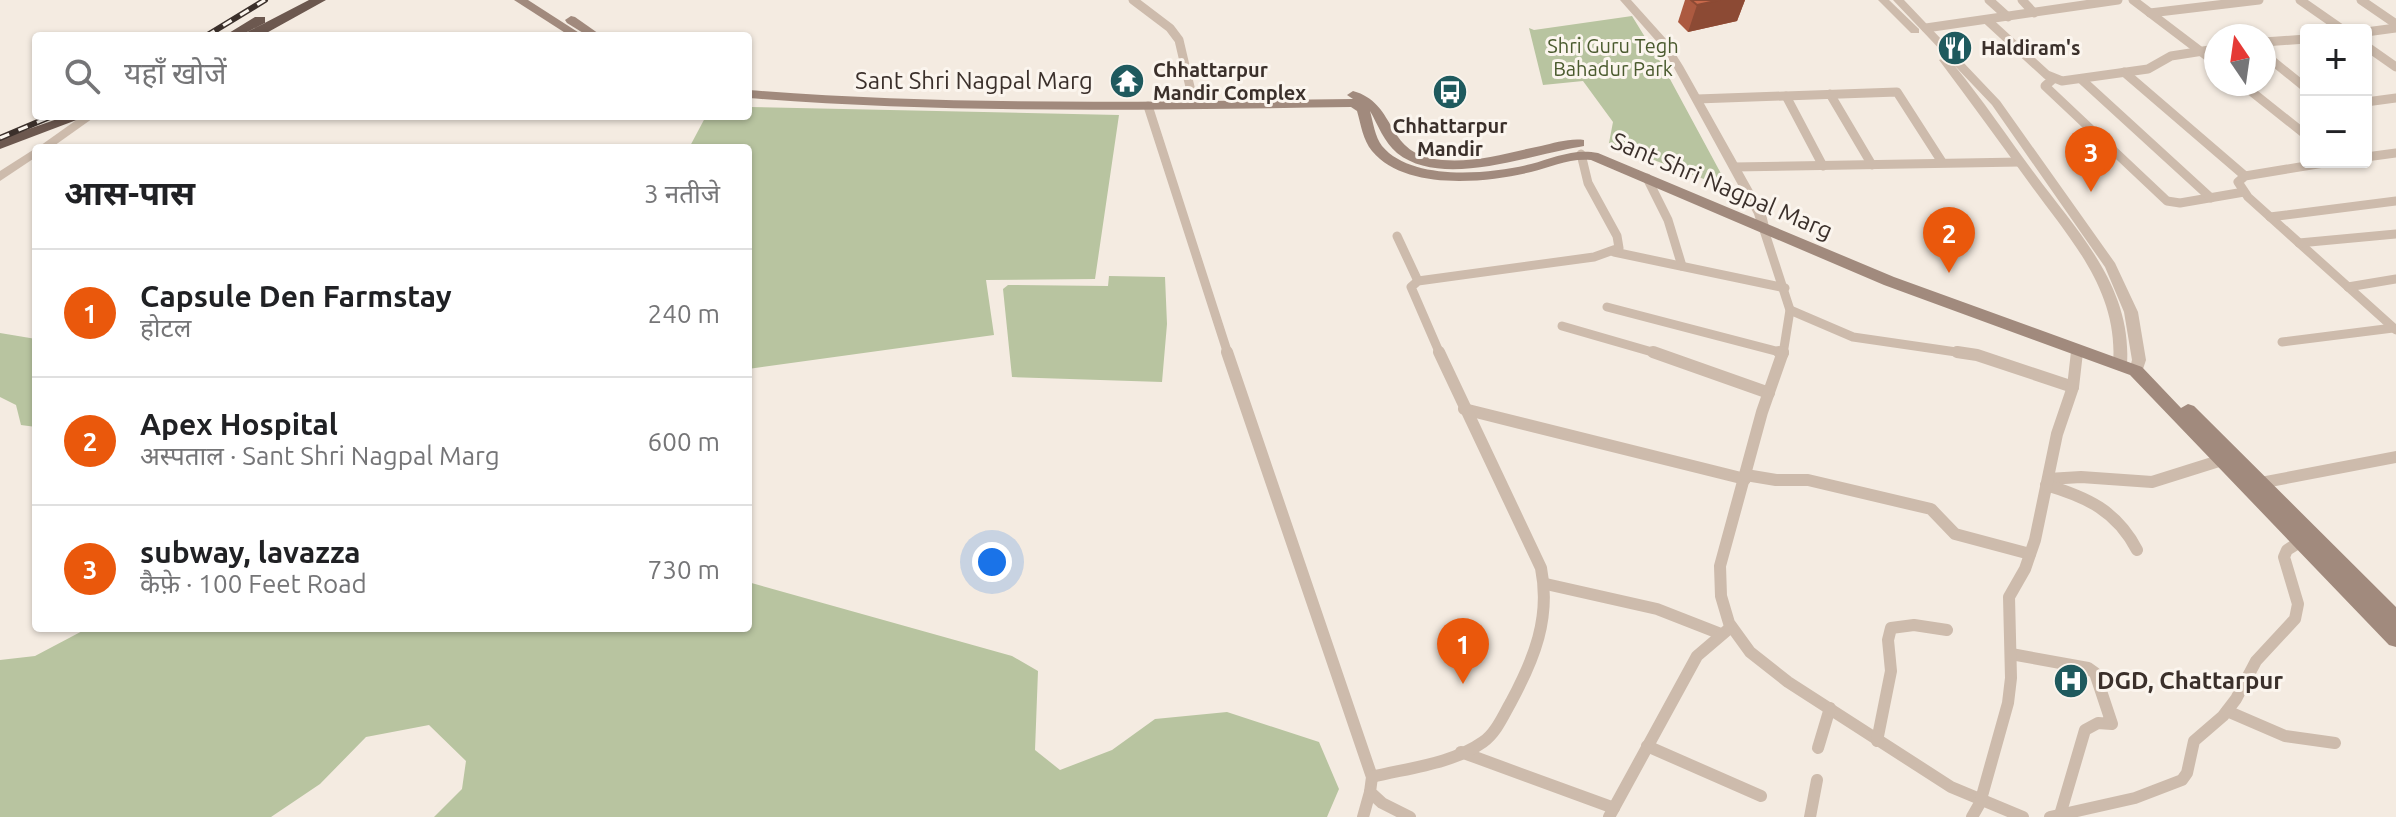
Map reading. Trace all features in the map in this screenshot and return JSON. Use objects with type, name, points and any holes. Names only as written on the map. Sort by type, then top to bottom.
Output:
[{"type":"highway","points":[[238,32],[297,0]]},
{"type":"highway","points":[[259,32],[319,0]]},
{"type":"highway","points":[[0,131],[32,120]]},
{"type":"highway","points":[[0,144],[69,120]]},
{"type":"main road","points":[[520,0],[572,32]]},
{"type":"main road","points":[[539,0],[590,32]]},
{"type":"main road","name":"Sant Shri Nagpal Marg","points":[[752,87],[915,98],[1148,106],[1193,100],[1300,94],[1364,97],[1375,105],[1394,144],[1403,152],[1426,162],[1468,162],[1519,156],[1565,144],[1595,145],[1889,281],[2077,349],[2120,359]]},
{"type":"main road","name":"Sant Shri Nagpal Marg","points":[[752,94],[834,102],[915,98],[1354,103],[1363,109],[1369,133],[1378,149],[1408,172],[1425,175],[1521,170],[1567,155],[1581,154],[1761,220],[2137,366],[2396,619]]},
{"type":"main road","name":"Sant Shri Nagpal Marg","points":[[2137,366],[2222,460],[2396,639]]},
{"type":"street","points":[[1625,0],[1662,41],[1734,167],[1761,220],[1790,310],[1783,353],[1769,393],[1719,577],[1726,630]]},
{"type":"street","points":[[1883,0],[1939,55],[1973,94],[2066,221],[2105,284],[2114,309],[2120,359]]},
{"type":"street","points":[[1898,0],[1996,103],[2111,266],[2131,312],[2137,366]]},
{"type":"street","points":[[1989,0],[2008,17]]},
{"type":"street","points":[[2022,0],[2034,13]]},
{"type":"street","points":[[1926,28],[2118,0]]},
{"type":"street","points":[[2133,0],[2202,51]]},
{"type":"street","points":[[2150,13],[2259,0]]},
{"type":"street","points":[[2300,0],[2334,24]]},
{"type":"street","points":[[2361,0],[2396,26]]},
{"type":"street","points":[[1138,2],[1170,28],[1179,40],[1193,100]]},
{"type":"street","points":[[1987,20],[2053,79],[2082,80],[2157,66],[2171,56],[2202,51]]},
{"type":"street","points":[[2372,31],[2396,26]]},
{"type":"street","points":[[2276,41],[2300,39]]},
{"type":"street","points":[[2372,50],[2396,67]]},
{"type":"street","points":[[2276,64],[2300,83]]},
{"type":"street","points":[[2124,72],[2245,176]]},
{"type":"street","points":[[2053,79],[2045,86],[2160,197],[2173,203],[2244,192]]},
{"type":"street","points":[[2082,80],[2211,198]]},
{"type":"street","points":[[1697,99],[1897,92],[1942,162]]},
{"type":"street","points":[[1830,94],[1872,165]]},
{"type":"street","points":[[1786,96],[1823,166]]},
{"type":"street","points":[[2257,96],[2300,130]]},
{"type":"street","points":[[2372,101],[2396,98]]},
{"type":"street","points":[[1148,106],[1205,288],[1372,777],[1363,817]]},
{"type":"street","points":[[49,144],[84,120]]},
{"type":"street","points":[[2372,156],[2396,153]]},
{"type":"street","points":[[1581,154],[1588,183],[1620,245],[1614,252]]},
{"type":"street","points":[[0,177],[32,155]]},
{"type":"street","points":[[1734,167],[2020,162]]},
{"type":"street","points":[[2300,167],[2245,176],[2238,182],[2270,217],[2393,325]]},
{"type":"street","points":[[1647,178],[1668,220],[1682,266]]},
{"type":"street","points":[[2270,217],[2396,201]]},
{"type":"street","points":[[2299,243],[2396,234]]},
{"type":"street","points":[[1397,236],[1418,281]]},
{"type":"street","points":[[1372,777],[1461,752],[1484,741],[1495,729],[1519,687],[1537,649],[1544,625],[1546,584],[1535,553],[1464,409],[1411,291],[1413,284],[1614,252],[1785,288]]},
{"type":"street","points":[[2348,287],[2396,279]]},
{"type":"street","points":[[1607,307],[1783,353]]},
{"type":"street","points":[[1790,310],[1853,337],[1977,355],[2073,387]]},
{"type":"street","points":[[2282,342],[2393,325]]},
{"type":"street","points":[[1562,326],[1629,347],[1636,346],[1769,393]]},
{"type":"street","points":[[1972,817],[1980,803],[2008,703],[2011,654],[2009,597],[2030,554],[2057,434],[2073,387],[2077,349]]},
{"type":"street","points":[[1464,409],[1745,477],[1808,480],[1931,509],[1938,514],[1948,531],[2030,554]]},
{"type":"street","points":[[2260,483],[2396,457]]},
{"type":"street","points":[[2047,482],[2081,477],[2152,482],[2222,460]]},
{"type":"street","points":[[2047,482],[2103,505],[2130,532],[2137,550]]},
{"type":"street","points":[[2055,816],[2135,798],[2176,784],[2187,773],[2194,741],[2227,711],[2256,661],[2295,619],[2298,604],[2284,557],[2287,550],[2300,542]]},
{"type":"street","points":[[1546,584],[1657,609],[1726,630],[1753,656],[1904,760],[1980,803],[2023,817]]},
{"type":"street","points":[[1877,741],[1891,671],[1888,640],[1891,628],[1914,625],[1947,630]]},
{"type":"street","points":[[1461,752],[1612,812],[1697,656],[1726,630]]},
{"type":"street","points":[[2011,654],[2088,668],[2095,673],[2112,724],[2098,723],[2085,730],[2055,816]]},
{"type":"street","points":[[1818,748],[1830,708]]},
{"type":"street","points":[[2227,711],[2285,736],[2335,743]]},
{"type":"street","points":[[1647,746],[1761,796]]},
{"type":"street","points":[[1810,817],[1817,780]]},
{"type":"street","points":[[1370,792],[1382,803],[1410,817]]},
{"type":"green space","name":"Shri Guru Tegh Bahadur Park","points":[[1632,16],[1725,181],[1709,181],[1609,143],[1613,122],[1583,81],[1543,85],[1529,28],[1534,30]]},
{"type":"green space","points":[[752,107],[1119,115],[1095,279],[986,280],[994,335],[752,368],[752,144],[691,144],[704,120],[752,120]]},
{"type":"green space","points":[[1109,276],[1165,277],[1167,324],[1162,382],[1012,377],[1003,289],[1008,285],[1108,286]]},
{"type":"green space","points":[[0,333],[32,338],[32,426],[21,425],[16,405],[0,397]]},
{"type":"green space","points":[[752,583],[1012,656],[1038,671],[1035,750],[1060,770],[1112,750],[1155,719],[1227,712],[1319,742],[1339,789],[1327,817],[434,817],[462,789],[466,761],[429,725],[366,737],[320,784],[271,817],[0,817],[0,660],[35,656],[80,632],[752,632]]},
{"type":"building","points":[[1691,0],[1720,0],[1697,5]]},
{"type":"railway","points":[[213,32],[265,0]]},
{"type":"railway","points":[[0,138],[43,120]]},
{"type":"place","name":"Haldiram's","points":[[1955,48]]},
{"type":"place","name":"Chhattarpur Mandir Complex","points":[[1127,81]]},
{"type":"place","name":"Chhattarpur Mandir","points":[[1450,92]]},
{"type":"place","name":"subway, lavazza","points":[[2091,192]]},
{"type":"place","name":"Apex Hospital","points":[[1949,273]]},
{"type":"place","name":"DGD, Chattarpur","points":[[2071,681]]},
{"type":"place","name":"Capsule Den Farmstay","points":[[1463,684]]}]
